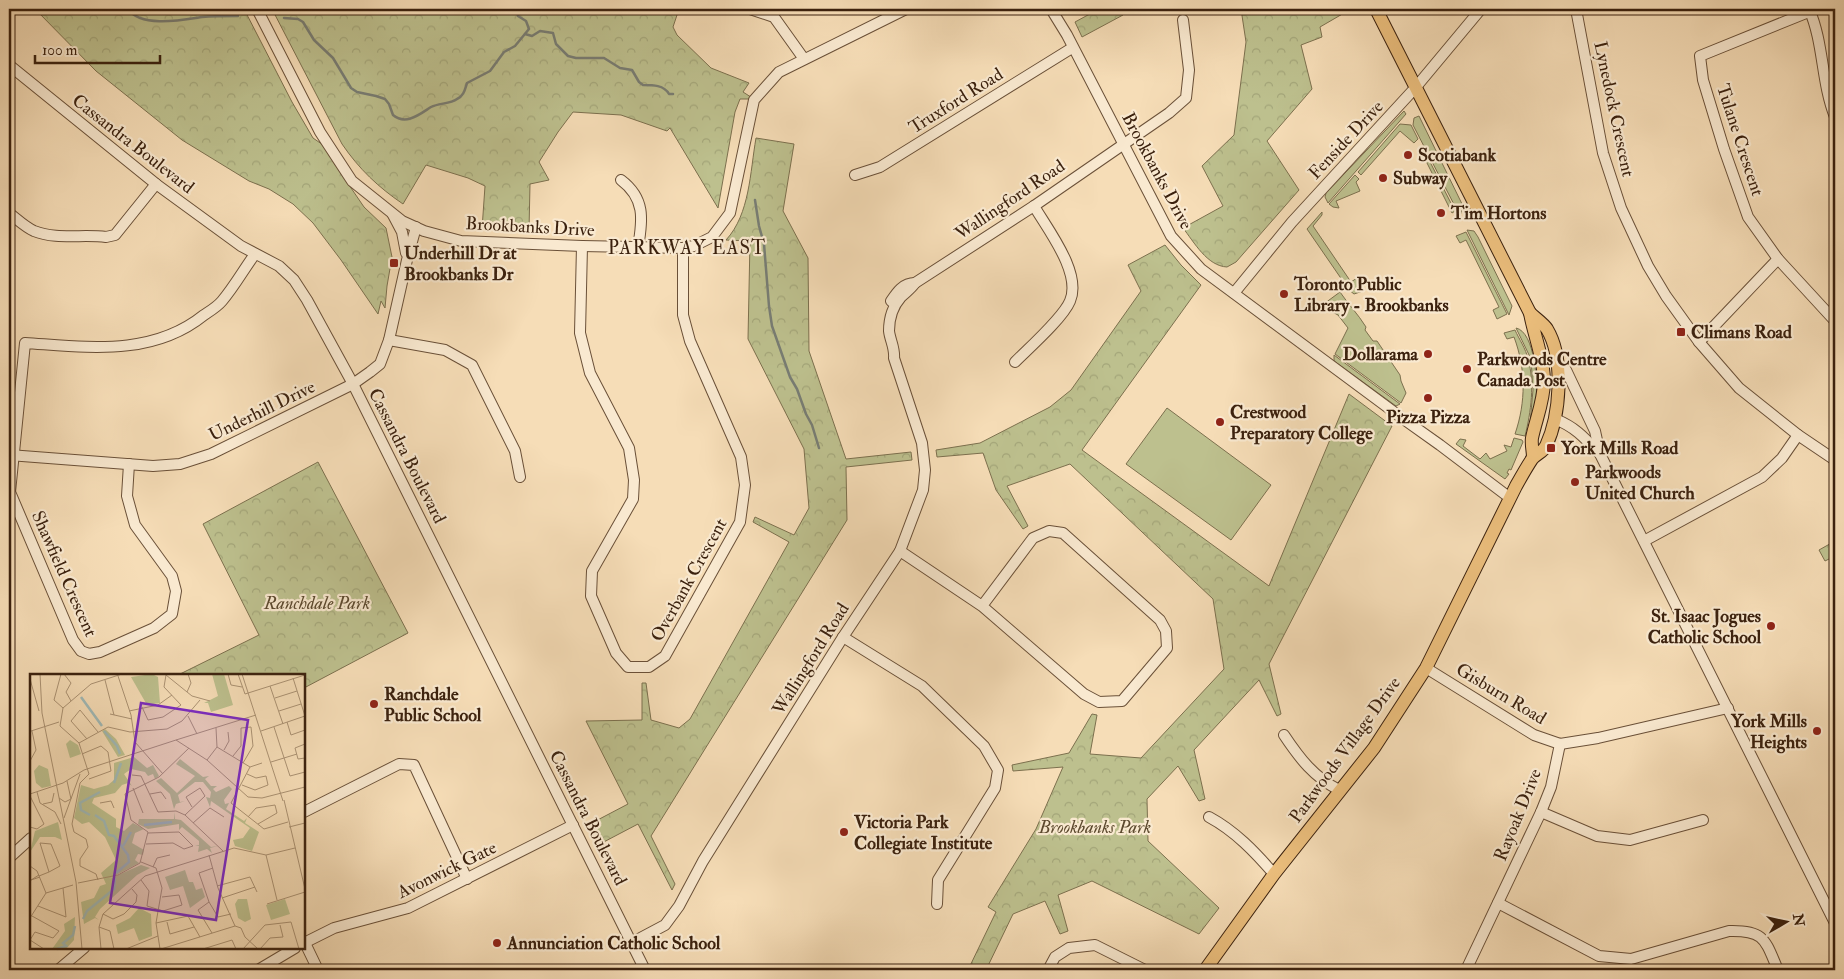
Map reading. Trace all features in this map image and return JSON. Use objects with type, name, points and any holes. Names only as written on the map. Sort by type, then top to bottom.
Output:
[{"type":"main road","points":[[1376,9],[1530,314],[1533,333],[1540,353],[1546,358],[1549,400],[1555,420]]},
{"type":"main road","points":[[1530,314],[1546,328],[1553,345],[1558,366],[1558,399],[1555,420]]},
{"type":"main road","name":"Parkwoods Village Drive","points":[[1533,458],[1532,440],[1540,414],[1544,382],[1543,362],[1540,353]]},
{"type":"main road","name":"Parkwoods Village Drive","points":[[1205,970],[1274,874],[1374,748],[1426,668],[1510,498],[1533,458],[1546,447],[1555,420]]},
{"type":"street","name":"Brookbanks Drive","points":[[257,9],[326,142],[352,181],[393,214],[416,227],[461,241],[683,248],[694,246],[712,237],[730,213],[754,100],[780,72],[906,9]]},
{"type":"street","points":[[750,9],[774,17],[804,59]]},
{"type":"street","name":"Brookbanks Drive","points":[[1051,9],[1171,236],[1201,269],[1440,444],[1510,498]]},
{"type":"street","name":"Fenside Drive","points":[[1234,293],[1292,222],[1416,87],[1481,9]]},
{"type":"street","name":"Lynedock Crescent","points":[[1576,9],[1603,153],[1621,208],[1648,266],[1666,296],[1699,342],[1738,388],[1798,435],[1835,460]]},
{"type":"street","points":[[1810,10],[1822,53],[1829,102],[1835,117]]},
{"type":"street","name":"Tulane Crescent","points":[[1810,10],[1700,56],[1703,80],[1724,149],[1748,217],[1778,259],[1835,321]]},
{"type":"street","name":"Wallingford Road","points":[[633,942],[665,925],[679,906],[703,861],[843,637],[900,551],[923,490],[925,470],[922,443],[894,358],[889,331],[894,309],[900,298],[912,288],[915,282],[1034,206],[1169,113],[1186,98],[1189,70],[1183,20]]},
{"type":"street","name":"Truxford Road","points":[[855,175],[880,167],[1072,48]]},
{"type":"street","name":"Cassandra Boulevard","points":[[9,65],[156,184],[241,246],[279,266],[294,280],[353,384],[633,942],[645,970]]},
{"type":"street","points":[[621,180],[634,191],[639,200],[640,226],[638,247]]},
{"type":"street","points":[[9,213],[36,232],[106,237],[115,235],[156,184]]},
{"type":"street","points":[[1015,362],[1061,314],[1070,300],[1073,280],[1066,261],[1034,206]]},
{"type":"street","points":[[393,214],[404,240],[407,260]]},
{"type":"street","name":"Underhill Drive","points":[[11,456],[166,466],[180,464],[211,454],[353,384],[380,364],[389,340],[416,227]]},
{"type":"street","name":"Overbank Crescent","points":[[582,246],[580,333],[590,373],[630,448],[634,480],[633,498],[592,571],[591,596],[616,654],[628,667],[649,667],[665,656],[740,522],[745,485],[741,457],[698,362],[683,315],[683,248]]},
{"type":"street","points":[[11,456],[25,344],[100,347],[140,345],[164,338],[190,326],[222,302],[254,254]]},
{"type":"street","points":[[1699,342],[1778,259]]},
{"type":"street","points":[[389,340],[444,350],[472,365],[515,451],[520,477]]},
{"type":"street","points":[[1558,366],[1566,370],[1594,431],[1600,454],[1835,923]]},
{"type":"street","points":[[1555,420],[1579,432],[1600,454]]},
{"type":"street","points":[[1644,541],[1762,477],[1782,458],[1798,435]]},
{"type":"street","name":"Shawfield Crescent","points":[[11,456],[10,492],[73,640],[81,651],[89,654],[100,652],[154,628],[172,614],[176,591],[172,576],[135,525],[127,496],[129,464]]},
{"type":"street","points":[[900,551],[982,606],[1084,694],[1099,702],[1122,701],[1167,648],[1166,631],[1160,620],[1063,533],[1049,531],[1033,538],[982,606]]},
{"type":"street","points":[[843,637],[922,686],[984,746],[998,770],[995,788],[938,880],[937,904]]},
{"type":"street","name":"Gisburn Road","points":[[1426,668],[1534,735],[1560,744]]},
{"type":"street","points":[[1560,744],[1598,738],[1728,708]]},
{"type":"street","points":[[1284,735],[1298,756],[1323,781],[1339,790]]},
{"type":"street","name":"Rayoak Drive","points":[[1466,970],[1541,812],[1551,787],[1560,744]]},
{"type":"street","points":[[305,811],[399,764],[414,765],[467,879]]},
{"type":"street","points":[[1541,812],[1596,836],[1630,840],[1703,820]]},
{"type":"street","points":[[1209,817],[1224,825],[1260,858],[1274,874]]},
{"type":"street","name":"Avonwick Gate","points":[[305,942],[334,928],[408,908],[573,825]]},
{"type":"street","points":[[9,858],[30,839]]},
{"type":"street","points":[[1498,903],[1599,956],[1631,959],[1729,931],[1743,931],[1761,936],[1767,944],[1778,970]]},
{"type":"street","points":[[305,945],[318,970]]},
{"type":"street","points":[[1048,970],[1055,957],[1069,948],[1095,945],[1145,970]]},
{"type":"street","points":[[58,970],[83,949]]},
{"type":"street","points":[[258,970],[293,949]]},
{"type":"green space","points":[[35,9],[244,9],[292,102],[313,138],[326,147],[334,163],[364,207],[386,228],[392,257],[385,308],[381,301],[378,314],[313,223],[293,204],[269,189],[249,181],[182,140],[96,71]]},
{"type":"green space","points":[[272,9],[679,9],[673,27],[677,35],[711,68],[749,83],[743,92],[754,99],[740,99],[735,112],[718,208],[670,128],[667,131],[621,115],[573,112],[539,162],[549,180],[530,184],[529,230],[482,229],[485,186],[468,178],[426,165],[403,204],[385,191],[362,169],[342,144]]},
{"type":"green space","points":[[1099,9],[1125,9],[1123,15],[1082,37],[1075,22]]},
{"type":"green space","points":[[1241,9],[1351,9],[1320,27],[1322,37],[1301,45],[1312,89],[1267,141],[1299,190],[1236,262],[1227,267],[1220,266],[1207,258],[1183,228],[1223,206],[1202,166],[1234,135],[1246,42]]},
{"type":"green space","points":[[1404,111],[1406,114],[1328,203],[1325,197],[1326,193]]},
{"type":"green space","points":[[1419,116],[1463,206],[1460,216],[1413,125],[1414,118]]},
{"type":"green space","points":[[1400,124],[1411,125],[1418,139],[1414,143],[1400,131],[1361,175],[1358,172]]},
{"type":"green space","points":[[756,138],[794,144],[783,211],[808,258],[809,351],[846,459],[911,452],[912,460],[846,467],[847,520],[651,836],[675,884],[672,890],[638,824],[598,845],[588,825],[628,804],[586,721],[642,720],[642,683],[646,683],[651,720],[679,728],[690,719],[789,542],[753,522],[755,517],[794,535],[809,508],[804,449],[748,339],[750,241],[726,240],[740,218],[748,192]]},
{"type":"green space","points":[[1428,158],[1455,211],[1452,213],[1425,159]]},
{"type":"green space","points":[[1355,175],[1359,179],[1356,182],[1360,191],[1336,201],[1339,208],[1329,204]]},
{"type":"green space","points":[[1322,212],[1322,215],[1313,226],[1351,282],[1357,278],[1363,291],[1354,294],[1349,290],[1307,229]]},
{"type":"green space","points":[[1467,230],[1474,231],[1478,237],[1512,306],[1509,315]]},
{"type":"green space","points":[[1466,232],[1507,314],[1497,319],[1493,310],[1499,307],[1466,240],[1460,243],[1456,236]]},
{"type":"green space","name":"Brookbanks Park","points":[[1165,245],[1201,285],[1082,450],[1269,586],[1349,394],[1392,426],[1269,664],[1281,714],[1277,716],[1259,680],[1194,750],[1205,799],[1199,801],[1178,766],[1147,799],[1148,841],[1219,908],[1199,934],[1092,881],[1058,895],[1068,931],[1060,934],[1045,901],[1013,914],[986,970],[968,970],[996,912],[988,907],[1036,829],[1063,767],[1013,771],[1012,765],[1069,753],[1092,714],[1097,715],[1090,754],[1141,758],[1224,669],[1213,599],[1070,464],[1007,486],[1028,526],[1023,529],[996,490],[983,453],[937,457],[936,450],[980,443],[1050,407],[1071,390],[1141,291],[1128,265]]},
{"type":"green space","points":[[1340,292],[1363,322],[1366,327],[1365,330],[1373,341],[1377,341],[1400,375],[1406,393],[1401,403],[1335,354],[1348,328],[1338,315],[1321,306]]},
{"type":"green space","points":[[1516,328],[1527,339],[1536,371],[1536,400],[1530,423],[1533,390],[1531,359]]},
{"type":"green space","points":[[1515,330],[1527,355],[1532,388],[1525,436],[1515,434],[1523,398],[1521,361],[1514,337],[1507,339],[1504,333]]},
{"type":"green space","points":[[1334,355],[1400,404],[1396,406],[1334,361]]},
{"type":"green space","points":[[1167,408],[1271,485],[1231,540],[1126,464]]},
{"type":"green space","points":[[1514,438],[1523,442],[1505,479],[1456,444],[1460,439],[1466,440],[1463,446],[1480,459],[1486,453],[1490,459],[1507,451],[1504,445],[1511,447]]},
{"type":"green space","name":"Ranchdale Park","points":[[318,462],[408,633],[305,687],[305,674],[180,674],[259,635],[203,524]]},
{"type":"green space","points":[[1835,541],[1835,556],[1825,561],[1819,550]]},
{"type":"waterway","points":[[128,9],[134,15],[152,21],[238,16]]},
{"type":"waterway","points":[[284,18],[298,19],[303,22],[314,40],[333,58],[351,88],[357,92],[385,99],[393,115],[398,118],[408,119],[418,116],[431,107],[459,98],[463,94],[467,83],[490,71],[504,52],[515,46],[529,29],[526,21],[518,16],[517,9]]},
{"type":"waterway","points":[[525,34],[532,36],[540,31],[553,33],[556,44],[568,56],[576,58],[604,58],[620,68],[632,70],[643,85],[658,86],[669,94],[673,94]]},
{"type":"waterway","points":[[755,200],[764,244],[772,326],[790,377],[812,425],[819,448]]},
{"type":"place","name":"Scotiabank","points":[[1408,155]]},
{"type":"place","name":"Subway","points":[[1383,178]]},
{"type":"place","name":"Tim Hortons","points":[[1441,213]]},
{"type":"place","name":"Underhill Dr at Brookbanks Dr","points":[[394,263]]},
{"type":"place","name":"Toronto Public Library - Brookbanks","points":[[1284,294]]},
{"type":"place","name":"Climans Road","points":[[1681,332]]},
{"type":"place","name":"Dollarama","points":[[1428,354]]},
{"type":"place","name":"Parkwoods Centre Canada Post","points":[[1467,369]]},
{"type":"place","name":"Pizza Pizza","points":[[1428,398]]},
{"type":"place","name":"Crestwood Preparatory College","points":[[1220,422]]},
{"type":"place","name":"York Mills Road","points":[[1551,448]]},
{"type":"place","name":"Parkwoods United Church","points":[[1575,482]]},
{"type":"place","name":"St. Isaac Jogues Catholic School","points":[[1771,626]]},
{"type":"place","name":"Ranchdale Public School","points":[[374,704]]},
{"type":"place","name":"York Mills Heights","points":[[1817,731]]},
{"type":"place","name":"Victoria Park Collegiate Institute","points":[[844,832]]},
{"type":"place","name":"Annunciation Catholic School","points":[[497,943]]},
{"type":"district","name":"PARKWAY EAST","points":[[687,248]]}]
